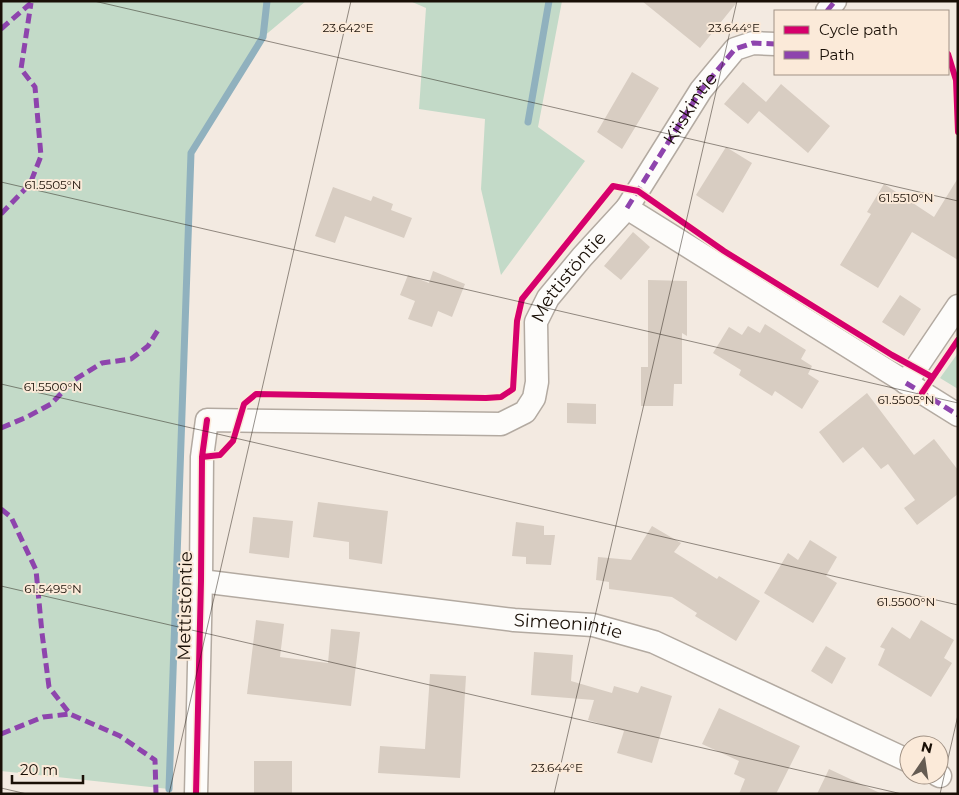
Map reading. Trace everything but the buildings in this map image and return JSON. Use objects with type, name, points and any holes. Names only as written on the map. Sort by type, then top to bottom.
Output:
[{"type":"street","name":"Kiiskintie","points":[[627,208],[701,90],[735,49],[752,43],[774,44]]},
{"type":"street","points":[[627,208],[958,415]]},
{"type":"street","name":"Mettistöntie","points":[[196,794],[202,457],[207,420],[501,424],[525,412],[534,398],[537,382],[536,322],[548,298],[627,208]]},
{"type":"street","points":[[906,383],[958,306]]},
{"type":"street","name":"Simeonintie","points":[[201,581],[514,620],[592,625],[654,642],[899,756]]},
{"type":"green space","points":[[1,1],[306,1],[263,37],[191,153],[169,789],[1,771]]},
{"type":"green space","points":[[410,1],[562,1],[538,127],[585,161],[501,275],[481,189],[485,119],[419,109],[426,8]]},
{"type":"green space","points":[[958,353],[958,389],[940,378]]},
{"type":"waterway","points":[[169,789],[191,153],[263,37],[267,1]]},
{"type":"waterway","points":[[528,122],[549,1]]},
{"type":"marked path","points":[[828,10],[835,1]]},
{"type":"marked path","points":[[1,29],[31,3]]},
{"type":"marked path","points":[[1,214],[30,184],[41,156],[35,87],[21,69],[31,3]]},
{"type":"marked path","points":[[627,208],[701,90],[735,49],[753,43],[774,44]]},
{"type":"marked path","points":[[1,428],[51,404],[74,380],[102,363],[131,359],[148,346],[160,327]]},
{"type":"marked path","points":[[906,383],[958,415]]},
{"type":"marked path","points":[[1,509],[11,517],[36,570],[49,687],[70,714],[120,736],[155,760],[156,794]]},
{"type":"marked path","points":[[1,734],[43,717],[70,714]]},
{"type":"cycle path","points":[[949,57],[956,80],[958,132]]},
{"type":"cycle path","points":[[202,457],[220,455],[233,441],[244,404],[256,394],[501,397],[513,389],[517,321],[522,299],[613,186],[638,191],[724,251],[892,355],[932,377]]},
{"type":"cycle path","points":[[922,393],[958,340]]},
{"type":"cycle path","points":[[196,794],[202,457],[207,420]]}]
